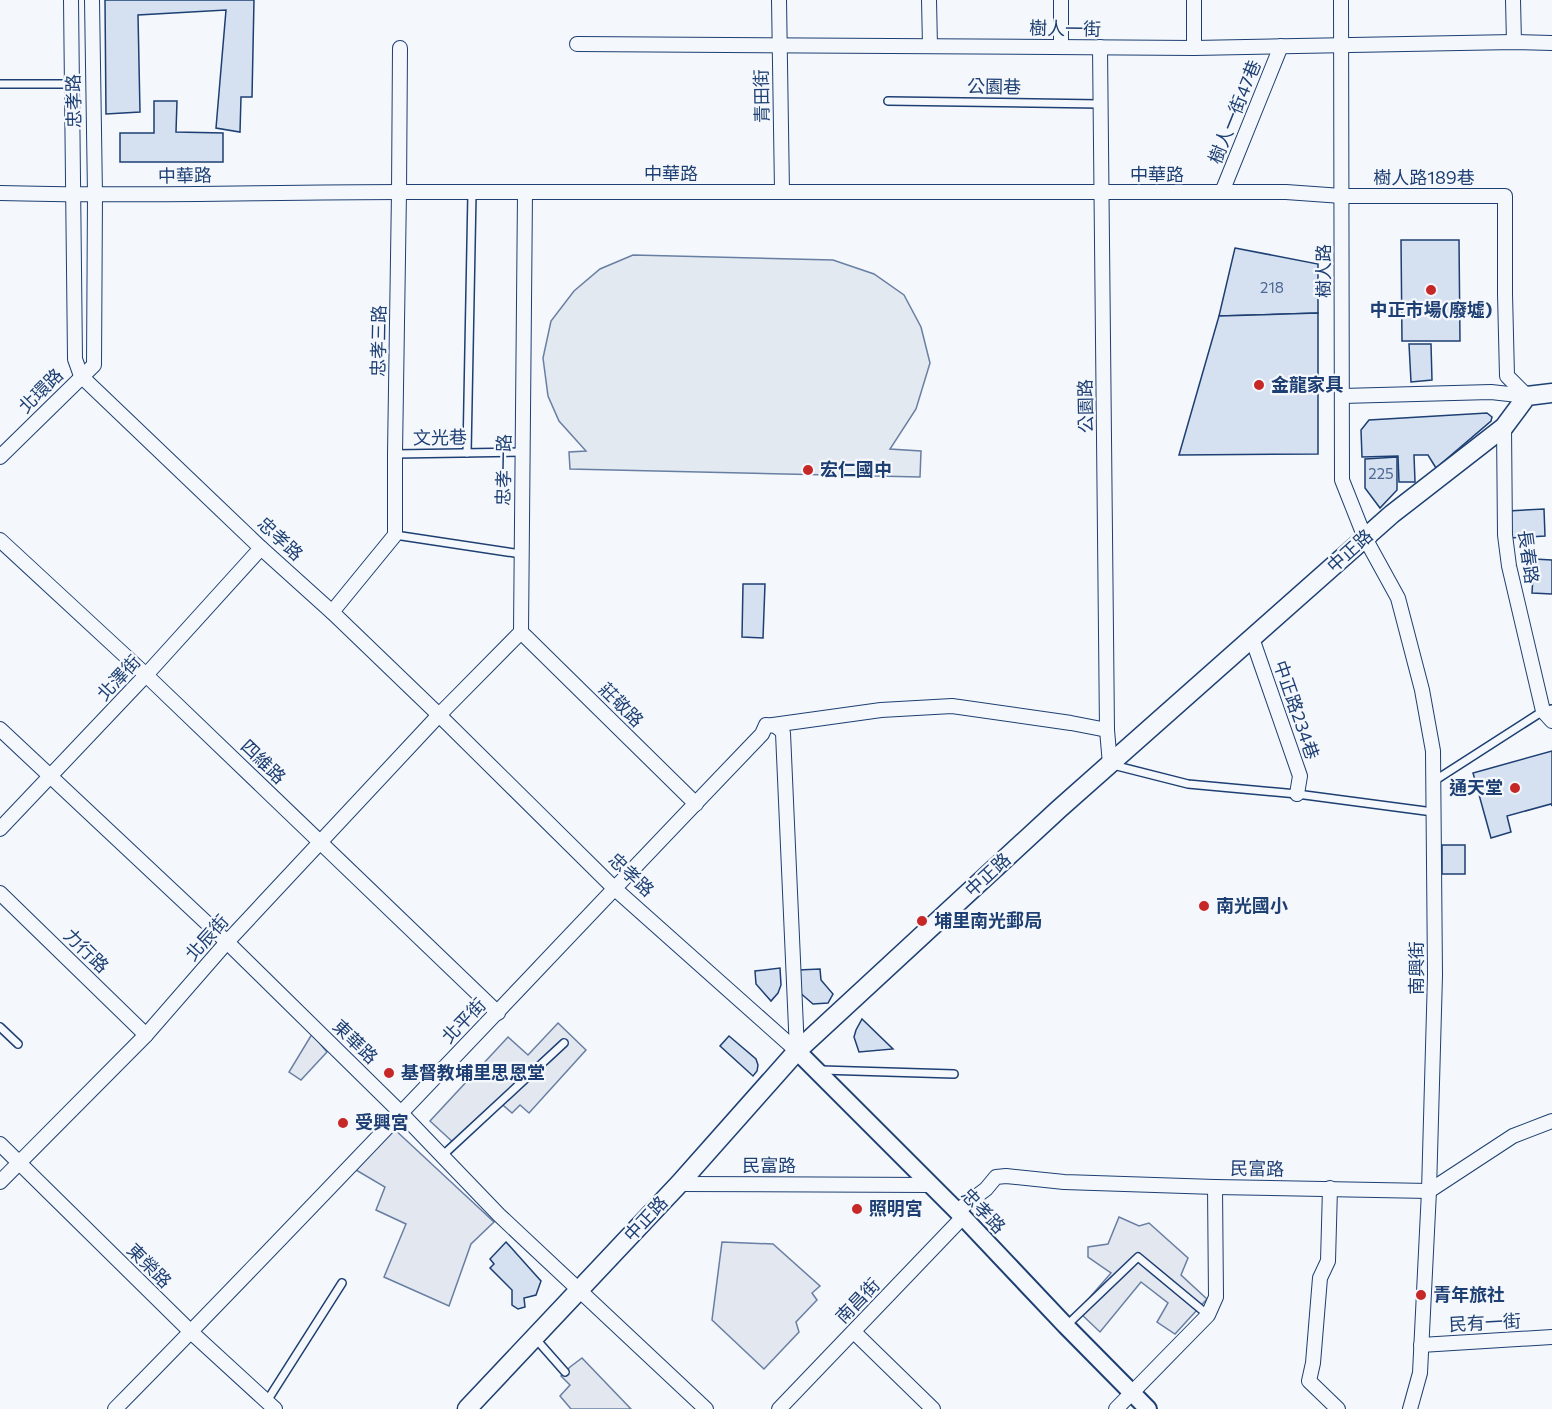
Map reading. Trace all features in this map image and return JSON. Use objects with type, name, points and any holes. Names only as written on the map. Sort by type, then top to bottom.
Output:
[{"type":"main road","points":[[1527,396],[1552,393]]},
{"type":"main road","name":"中正路","points":[[466,1409],[680,1184],[797,1051],[1110,764],[1392,514],[1504,427],[1527,396]]},
{"type":"street","name":"忠孝路","points":[[71,0],[75,359],[81,376],[261,548],[332,612],[614,888],[797,1051],[960,1214],[1148,1409]]},
{"type":"street","name":"忠孝路","points":[[81,376],[94,364],[95,195],[92,0]]},
{"type":"street","name":"青田街","points":[[779,0],[782,191]]},
{"type":"street","points":[[929,0],[930,46]]},
{"type":"street","points":[[1061,0],[1061,46]]},
{"type":"street","points":[[1194,0],[1194,48]]},
{"type":"street","name":"樹人路","points":[[1341,0],[1342,480],[1365,538]]},
{"type":"street","points":[[1513,0],[1514,42]]},
{"type":"street","name":"樹人一街","points":[[577,44],[1194,48],[1552,43]]},
{"type":"street","name":"樹人一街47巷","points":[[1222,192],[1281,46]]},
{"type":"street","name":"公園路","points":[[1100,47],[1107,729],[1110,764]]},
{"type":"street","name":"忠孝三路","points":[[395,535],[400,48]]},
{"type":"street","name":"中華路","points":[[0,193],[95,195],[782,191],[1286,192],[1342,196]]},
{"type":"street","name":"忠孝一路","points":[[521,632],[525,193]]},
{"type":"street","name":"樹人路189巷","points":[[1342,196],[1505,196],[1506,376],[1527,396]]},
{"type":"street","name":"北環路","points":[[0,457],[81,376]]},
{"type":"street","points":[[1342,396],[1491,392],[1527,396]]},
{"type":"street","name":"長春路","points":[[1504,427],[1505,535],[1509,566],[1549,714]]},
{"type":"street","points":[[332,612],[395,535]]},
{"type":"street","name":"南興街","points":[[1365,538],[1398,598],[1422,690],[1433,751],[1435,975],[1429,1191],[1420,1373],[1410,1409]]},
{"type":"street","name":"四維路","points":[[0,540],[146,675],[498,1013]]},
{"type":"street","name":"北澤街","points":[[0,830],[146,675],[261,548]]},
{"type":"street","points":[[439,715],[521,632]]},
{"type":"street","name":"莊敬路","points":[[521,632],[696,804]]},
{"type":"street","name":"中正路234巷","points":[[1252,638],[1300,776],[1297,794]]},
{"type":"street","points":[[768,730],[881,711],[952,706],[1107,729]]},
{"type":"street","name":"北辰街","points":[[0,1182],[147,1035],[227,942],[439,715]]},
{"type":"street","points":[[768,730],[779,728],[783,733],[797,1051]]},
{"type":"street","name":"東華路","points":[[0,729],[227,942],[401,1113],[499,1215],[705,1409]]},
{"type":"street","name":"北平街","points":[[115,1409],[768,730]]},
{"type":"street","name":"力行路","points":[[0,893],[147,1035]]},
{"type":"street","points":[[1429,1191],[1513,1136],[1552,1121]]},
{"type":"street","name":"東榮路","points":[[0,1144],[191,1332],[271,1405]]},
{"type":"street","name":"民富路","points":[[960,1214],[996,1177],[1006,1176],[1064,1182],[1429,1191]]},
{"type":"street","name":"民富路","points":[[680,1184],[930,1185]]},
{"type":"street","points":[[1116,1409],[1208,1316],[1216,1297],[1215,1187]]},
{"type":"street","points":[[1330,1188],[1329,1261],[1320,1278],[1314,1363],[1309,1381],[1338,1409]]},
{"type":"street","name":"南昌街","points":[[779,1409],[854,1332],[960,1214]]},
{"type":"street","points":[[854,1332],[933,1409]]},
{"type":"street","name":"民有一街","points":[[1421,1345],[1552,1337]]},
{"type":"lane","points":[[0,84],[72,84]]},
{"type":"lane","name":"公園巷","points":[[888,100],[1100,104]]},
{"type":"lane","points":[[467,453],[472,193]]},
{"type":"lane","name":"文光巷","points":[[395,454],[522,452]]},
{"type":"lane","points":[[395,535],[521,554]]},
{"type":"lane","points":[[1433,782],[1549,714]]},
{"type":"lane","points":[[1110,764],[1188,783],[1297,794],[1433,812]]},
{"type":"lane","points":[[0,1027],[18,1044]]},
{"type":"lane","points":[[442,1156],[564,1043]]},
{"type":"lane","points":[[816,1070],[954,1074]]},
{"type":"lane","points":[[1066,1326],[1138,1257],[1208,1316]]},
{"type":"lane","points":[[271,1405],[342,1283]]},
{"type":"lane","points":[[535,1338],[565,1372]]},
{"type":"shaded area","points":[[633,255],[833,260],[874,274],[904,295],[921,327],[930,363],[916,409],[890,449],[921,451],[920,477],[570,469],[569,452],[586,451],[559,421],[548,396],[543,358],[551,321],[574,291],[600,269]]},
{"type":"shaded area","points":[[558,1023],[586,1050],[529,1113],[520,1105],[512,1113],[497,1100],[456,1145],[430,1121],[508,1037],[528,1055]]},
{"type":"shaded area","points":[[312,1034],[327,1052],[301,1080],[289,1072]]},
{"type":"shaded area","points":[[393,1128],[494,1222],[471,1244],[449,1306],[384,1277],[406,1224],[376,1210],[385,1187],[356,1170]]},
{"type":"shaded area","points":[[1119,1217],[1139,1226],[1149,1223],[1188,1258],[1181,1275],[1207,1299],[1175,1334],[1157,1322],[1168,1303],[1141,1282],[1100,1332],[1078,1311],[1111,1273],[1088,1257],[1088,1247],[1108,1244]]},
{"type":"shaded area","points":[[722,1242],[773,1244],[820,1286],[812,1293],[817,1300],[796,1322],[799,1332],[764,1369],[712,1320]]},
{"type":"shaded area","points":[[582,1358],[631,1409],[571,1409],[560,1396],[570,1385],[561,1376]]},
{"type":"building","points":[[105,0],[254,0],[252,97],[241,97],[240,132],[216,128],[226,10],[138,15],[140,112],[106,114]]},
{"type":"building","points":[[154,101],[177,101],[176,132],[223,133],[223,162],[120,162],[120,133],[154,133]]},
{"type":"building","name":"中正市場(廢墟)","points":[[1401,240],[1459,240],[1460,341],[1402,341]]},
{"type":"building","points":[[1235,248],[1318,264],[1318,313],[1219,316]]},
{"type":"building","name":"金龍家具","points":[[1318,313],[1318,454],[1179,455],[1219,316]]},
{"type":"building","name":"中正市場(廢墟)","points":[[1409,344],[1431,344],[1432,380],[1411,382]]},
{"type":"building","points":[[1487,413],[1492,417],[1491,421],[1436,468],[1428,455],[1414,455],[1415,482],[1399,482],[1398,456],[1362,457],[1361,430],[1369,420]]},
{"type":"building","points":[[1397,457],[1397,490],[1380,508],[1365,488],[1365,459]]},
{"type":"building","points":[[1544,509],[1545,536],[1510,538],[1508,511]]},
{"type":"building","points":[[1534,559],[1552,560],[1552,594],[1532,593]]},
{"type":"building","points":[[743,584],[765,584],[763,638],[742,637]]},
{"type":"building","name":"通天堂","points":[[1552,751],[1552,806],[1551,804],[1507,816],[1511,832],[1491,838],[1473,773]]},
{"type":"building","points":[[1442,845],[1465,845],[1465,874],[1442,874]]},
{"type":"building","points":[[780,968],[781,985],[771,1001],[756,984],[755,971]]},
{"type":"building","points":[[820,969],[821,980],[833,994],[828,1003],[813,1004],[798,991],[798,970]]},
{"type":"building","points":[[862,1019],[893,1049],[859,1052],[854,1037]]},
{"type":"building","points":[[729,1036],[756,1059],[757,1071],[753,1076],[720,1046]]},
{"type":"building","points":[[506,1242],[541,1281],[536,1295],[524,1298],[525,1307],[518,1309],[512,1305],[512,1290],[490,1268],[494,1264],[490,1259]]},
{"type":"place","name":"中正市場(廢墟)","points":[[1431,290]]},
{"type":"place","name":"金龍家具","points":[[1259,385]]},
{"type":"place","name":"宏仁國中","points":[[808,470]]},
{"type":"place","name":"通天堂","points":[[1515,788]]},
{"type":"place","name":"南光國小","points":[[1204,906]]},
{"type":"place","name":"埔里南光郵局","points":[[922,921]]},
{"type":"place","name":"基督教埔里思恩堂","points":[[389,1073]]},
{"type":"place","name":"受興宮","points":[[343,1123]]},
{"type":"place","name":"照明宮","points":[[857,1209]]},
{"type":"place","name":"青年旅社","points":[[1421,1295]]}]
